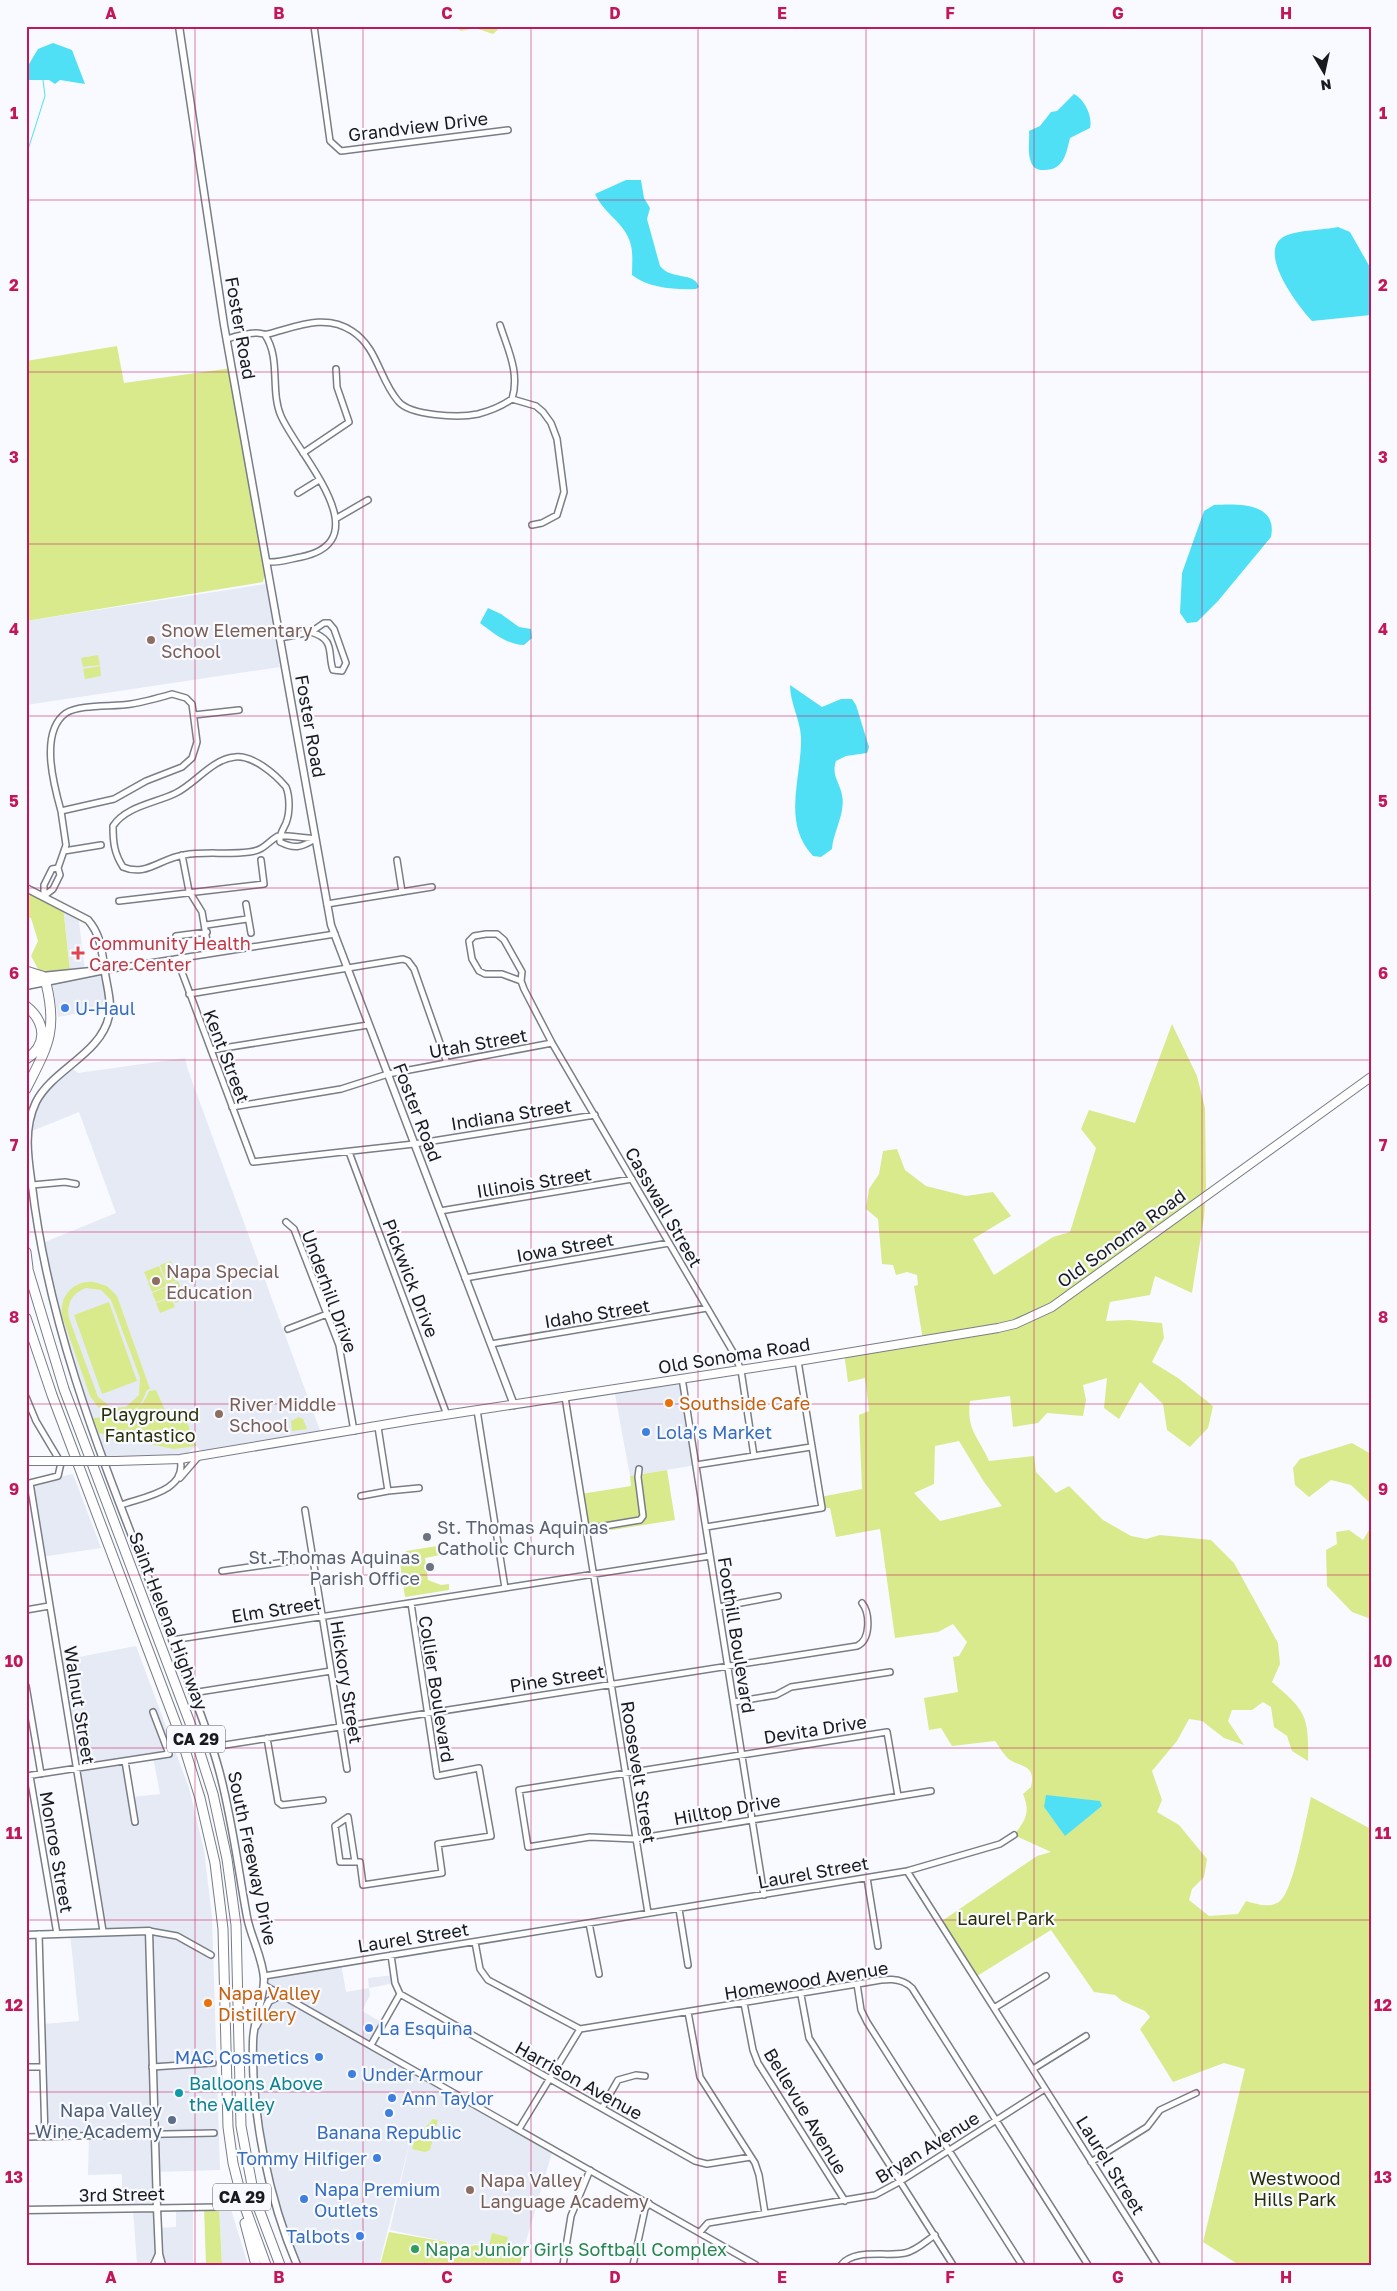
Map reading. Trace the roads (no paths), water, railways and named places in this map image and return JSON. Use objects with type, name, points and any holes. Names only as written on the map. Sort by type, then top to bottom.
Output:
[{"type":"highway","points":[[26,971],[44,980],[51,1032],[46,1052],[26,1089]]},
{"type":"highway","points":[[26,1006],[39,1018],[43,1034],[38,1048],[26,1059]]},
{"type":"highway","points":[[26,1252],[29,1273]]},
{"type":"highway","name":"Saint Helena Highway","points":[[26,1263],[59,1375],[193,1731],[218,1815],[228,1859],[236,1925],[241,2126],[254,2196],[282,2265]]},
{"type":"highway","name":"Saint Helena Highway","points":[[26,1318],[54,1402],[180,1737],[204,1813],[215,1863],[223,1929],[228,2127],[233,2163],[242,2198],[266,2265]]},
{"type":"highway","points":[[26,1323],[31,1333]]},
{"type":"highway","points":[[228,2127],[232,2174],[256,2265]]},
{"type":"main road","points":[[26,979],[44,980]]},
{"type":"main road","name":"Old Sonoma Road","points":[[26,1461],[180,1459],[998,1328],[1032,1317],[1052,1307],[1371,1077]]},
{"type":"street","name":"Foster Road","points":[[178,26],[227,339],[327,904],[347,969],[514,1405]]},
{"type":"street","name":"Grandview Drive","points":[[314,26],[330,141],[342,151],[490,130],[508,130]]},
{"type":"street","points":[[227,339],[246,334],[265,335],[305,323],[322,321],[351,330],[371,350],[398,401],[407,409],[416,412],[471,415],[502,406],[512,399],[516,387],[516,374],[500,325]]},
{"type":"street","points":[[265,335],[271,343],[274,387],[280,415],[319,480],[337,518],[336,531],[328,548],[310,555],[267,562]]},
{"type":"street","points":[[303,453],[349,422],[337,387],[336,369]]},
{"type":"street","points":[[512,399],[536,406],[543,412],[551,424],[557,439],[564,492],[561,506],[557,515],[551,519],[532,525]]},
{"type":"street","points":[[298,492],[319,480]]},
{"type":"street","points":[[337,518],[368,500]]},
{"type":"street","points":[[280,638],[311,632],[324,623],[333,625],[346,663],[342,672],[333,670],[327,641],[323,636],[311,632]]},
{"type":"street","points":[[44,896],[53,889],[60,875],[58,868],[64,851],[65,833],[55,791],[51,752],[53,734],[60,720],[67,712],[82,708],[130,704],[172,694],[186,698],[192,704],[197,742],[195,752],[182,767],[146,781],[114,799],[61,811]]},
{"type":"street","points":[[194,715],[239,710]]},
{"type":"street","points":[[234,757],[245,757],[259,764],[286,787],[289,811],[287,822],[279,836],[266,847],[249,852],[182,855],[138,872],[122,867],[116,858],[113,846],[113,826],[118,819],[149,803],[176,793],[224,760],[234,757]]},
{"type":"street","points":[[279,836],[287,834],[302,839],[315,840]]},
{"type":"street","points":[[279,836],[280,842],[291,848],[315,840]]},
{"type":"street","points":[[64,851],[101,845]]},
{"type":"street","points":[[182,855],[189,891],[202,912],[206,925],[209,953]]},
{"type":"street","points":[[119,902],[189,891],[264,884],[261,860]]},
{"type":"street","points":[[397,860],[402,892]]},
{"type":"street","points":[[44,896],[44,885],[52,869],[58,868]]},
{"type":"street","points":[[327,904],[432,887]]},
{"type":"street","name":"South Freeway Drive","points":[[26,888],[83,917],[95,928],[102,946],[110,1004],[109,1015],[101,1035],[46,1088],[31,1114],[27,1133],[32,1185],[44,1263],[59,1328],[74,1378],[212,1746],[235,1839],[249,1926],[264,1976],[264,1985],[253,2034],[254,2088],[258,2119],[278,2212],[298,2265]]},
{"type":"street","points":[[246,904],[247,919],[251,933]]},
{"type":"street","points":[[206,925],[247,919]]},
{"type":"street","points":[[176,936],[207,932]]},
{"type":"street","points":[[26,986],[44,980],[335,934]]},
{"type":"street","name":"Casswall Street","points":[[521,981],[502,974],[485,974],[479,971],[472,959],[469,941],[474,936],[497,934],[504,940],[522,972],[521,981],[552,1043],[707,1308],[741,1370],[754,1456]]},
{"type":"street","name":"Kent Street","points":[[177,959],[253,1162]]},
{"type":"street","points":[[189,994],[403,960],[408,961],[414,969],[447,1063]]},
{"type":"street","points":[[211,1050],[368,1025]]},
{"type":"street","name":"Utah Street","points":[[232,1107],[341,1089],[388,1074],[552,1043]]},
{"type":"street","name":"Indiana Street","points":[[253,1162],[414,1144],[594,1115]]},
{"type":"street","name":"Pickwick Drive","points":[[349,1152],[448,1415]]},
{"type":"street","name":"Illinois Street","points":[[440,1211],[632,1180]]},
{"type":"street","points":[[32,1185],[65,1182],[76,1184]]},
{"type":"street","name":"Underhill Drive","points":[[286,1222],[294,1229],[339,1345],[354,1431]]},
{"type":"street","name":"Iowa Street","points":[[465,1278],[669,1243]]},
{"type":"street","name":"Idaho Street","points":[[491,1344],[707,1308]]},
{"type":"street","points":[[288,1329],[327,1314]]},
{"type":"street","points":[[706,1527],[822,1508],[798,1361]]},
{"type":"street","name":"Foothill Boulevard","points":[[682,1378],[764,1895]]},
{"type":"street","points":[[26,1397],[36,1421],[62,1462],[58,1476],[28,1484]]},
{"type":"street","name":"Roosevelt Street","points":[[565,1397],[648,1914]]},
{"type":"street","points":[[477,1410],[505,1588]]},
{"type":"street","points":[[378,1427],[388,1490]]},
{"type":"street","points":[[696,1465],[811,1447]]},
{"type":"street","points":[[121,1505],[167,1488],[178,1480],[199,1456]]},
{"type":"street","points":[[178,1480],[182,1466],[180,1459]]},
{"type":"street","points":[[586,1529],[640,1520],[643,1516],[638,1477],[640,1469]]},
{"type":"street","name":"Walnut Street","points":[[28,1484],[103,1931]]},
{"type":"street","points":[[361,1496],[388,1490],[419,1488]]},
{"type":"street","name":"Hickory Street","points":[[305,1510],[347,1769]]},
{"type":"street","name":"Elm Street","points":[[172,1640],[710,1556]]},
{"type":"street","points":[[222,1571],[313,1558]]},
{"type":"street","points":[[719,1607],[778,1596]]},
{"type":"street","name":"Pine Street","points":[[212,1746],[858,1646],[864,1641],[867,1630],[866,1613],[862,1603]]},
{"type":"street","name":"Collier Boulevard","points":[[355,1862],[348,1817],[335,1826],[340,1862],[355,1862],[360,1862],[363,1885],[442,1873],[438,1844],[491,1836],[479,1768],[436,1776],[411,1604]]},
{"type":"street","points":[[26,1610],[49,1606]]},
{"type":"street","points":[[192,1694],[331,1671]]},
{"type":"street","points":[[734,1702],[776,1694],[791,1687],[890,1672]]},
{"type":"street","name":"Monroe Street","points":[[26,1686],[41,1774]]},
{"type":"street","points":[[28,1776],[169,1754],[153,1712]]},
{"type":"street","name":"Devita Drive","points":[[741,1754],[887,1732],[898,1796]]},
{"type":"street","points":[[268,1738],[278,1802],[282,1806],[323,1800]]},
{"type":"street","points":[[626,1773],[741,1754]]},
{"type":"street","points":[[125,1761],[134,1822]]},
{"type":"street","name":"Hilltop Drive","points":[[626,1773],[519,1790],[528,1847],[590,1837],[635,1839],[931,1791]]},
{"type":"street","name":"Monroe Street","points":[[28,1776],[57,1934]]},
{"type":"street","points":[[906,1871],[1000,1844],[1014,1835]]},
{"type":"street","name":"Laurel Street","points":[[264,1976],[906,1871],[1157,2265]]},
{"type":"street","points":[[867,1878],[878,1946]]},
{"type":"street","points":[[679,1909],[688,1965]]},
{"type":"street","points":[[589,1923],[599,1974]]},
{"type":"street","points":[[149,1931],[156,2208],[159,2254],[162,2265]]},
{"type":"street","points":[[26,1935],[149,1931],[177,1936],[211,1955]]},
{"type":"street","points":[[39,1934],[45,2137]]},
{"type":"street","points":[[475,1942],[480,1969],[488,1980],[580,2029],[519,2129]]},
{"type":"street","points":[[371,2044],[400,1994],[395,1984],[391,1955]]},
{"type":"street","points":[[994,2008],[1046,1976]]},
{"type":"street","name":"Homewood Avenue","points":[[580,2029],[801,1995],[857,1984],[896,1979],[908,1984],[997,2120],[1088,2265]]},
{"type":"street","points":[[857,1984],[861,2010],[866,2022],[1022,2265]]},
{"type":"street","points":[[264,1985],[371,2044],[756,2265]]},
{"type":"street","name":"Harrison Avenue","points":[[400,1994],[695,2161],[707,2164],[751,2156]]},
{"type":"street","points":[[253,2034],[269,2001],[281,1995]]},
{"type":"street","points":[[801,1995],[809,2038],[953,2265]]},
{"type":"street","name":"Bellevue Avenue","points":[[744,2003],[753,2050],[758,2063],[845,2201]]},
{"type":"street","points":[[688,2012],[700,2077],[751,2156],[759,2175],[765,2213]]},
{"type":"street","points":[[1033,2069],[1086,2036]]},
{"type":"street","points":[[152,2067],[213,2064]]},
{"type":"street","points":[[26,2068],[43,2067]]},
{"type":"street","points":[[602,2108],[618,2080],[636,2075],[644,2076]]},
{"type":"street","name":"Bryan Avenue","points":[[700,2232],[708,2223],[875,2195],[901,2181],[1045,2089]]},
{"type":"street","points":[[1091,2162],[1147,2127],[1160,2110],[1196,2093]]},
{"type":"street","points":[[26,2137],[214,2133]]},
{"type":"street","points":[[563,2265],[571,2216],[590,2170]]},
{"type":"street","points":[[633,2265],[645,2209],[649,2203]]},
{"type":"street","name":"3rd Street","points":[[26,2210],[219,2207]]},
{"type":"street","points":[[841,2265],[851,2256],[905,2253],[914,2250],[935,2235]]},
{"type":"street","points":[[154,2265],[159,2254]]},
{"type":"water","points":[[53,43],[72,50],[85,84],[60,80],[55,84],[49,80],[26,80],[26,69],[38,49]]},
{"type":"water","points":[[1074,94],[1078,96],[1087,108],[1091,123],[1090,128],[1070,138],[1065,156],[1055,168],[1041,170],[1036,168],[1030,158],[1029,131],[1040,126],[1051,112],[1057,111]]},
{"type":"water","points":[[626,180],[641,180],[644,198],[650,208],[647,219],[660,266],[665,271],[692,279],[699,287],[696,289],[680,289],[654,285],[632,275],[632,251],[628,237],[595,194]]},
{"type":"water","points":[[1338,227],[1350,232],[1371,269],[1371,315],[1312,321],[1298,304],[1282,279],[1275,254],[1277,243],[1290,234]]},
{"type":"water","points":[[1214,505],[1244,505],[1262,511],[1268,517],[1272,526],[1271,537],[1218,601],[1197,622],[1187,623],[1180,613],[1182,573],[1204,511]]},
{"type":"water","points":[[488,608],[501,614],[519,627],[531,629],[532,638],[524,645],[506,641],[495,634],[480,623]]},
{"type":"water","points":[[790,685],[822,707],[841,699],[852,699],[856,705],[869,747],[867,753],[846,756],[836,761],[836,779],[843,802],[841,816],[832,849],[821,857],[813,856],[803,843],[795,814],[801,737]]},
{"type":"water","points":[[1046,1795],[1100,1801],[1102,1806],[1065,1836],[1044,1807]]},
{"type":"waterway","points":[[26,156],[45,96],[43,80]]},
{"type":"place","name":"Snow Elementary School","points":[[151,640]]},
{"type":"place","name":"Community Health Care Center","points":[[78,953]]},
{"type":"place","name":"U-Haul","points":[[65,1008]]},
{"type":"place","name":"Napa Special Education","points":[[156,1281]]},
{"type":"place","name":"Southside Cafe","points":[[669,1403]]},
{"type":"place","name":"River Middle School","points":[[219,1414]]},
{"type":"place","name":"Lola’s Market","points":[[646,1432]]},
{"type":"place","name":"St. Thomas Aquinas Catholic Church","points":[[427,1537]]},
{"type":"place","name":"St. Thomas Aquinas Parish Office","points":[[430,1567]]},
{"type":"place","name":"Napa Valley Distillery","points":[[208,2003]]},
{"type":"place","name":"La Esquina","points":[[369,2028]]},
{"type":"place","name":"MAC Cosmetics","points":[[319,2057]]},
{"type":"place","name":"Under Armour","points":[[352,2074]]},
{"type":"place","name":"Balloons Above the Valley","points":[[179,2093]]},
{"type":"place","name":"Ann Taylor","points":[[392,2098]]},
{"type":"place","name":"Banana Republic","points":[[389,2113]]},
{"type":"place","name":"Napa Valley Wine Academy","points":[[172,2120]]},
{"type":"place","name":"Tommy Hilfiger","points":[[377,2158]]},
{"type":"place","name":"Napa Valley Language Academy","points":[[470,2190]]},
{"type":"place","name":"Napa Premium Outlets","points":[[304,2199]]},
{"type":"place","name":"Talbots","points":[[360,2236]]},
{"type":"place","name":"Napa Junior Girls Softball Complex","points":[[415,2249]]},
{"type":"park label","name":"Playground Fantastico","points":[[150,1424]]},
{"type":"park label","name":"Laurel Park","points":[[1006,1918]]},
{"type":"park label","name":"Westwood Hills Park","points":[[1295,2188]]}]
